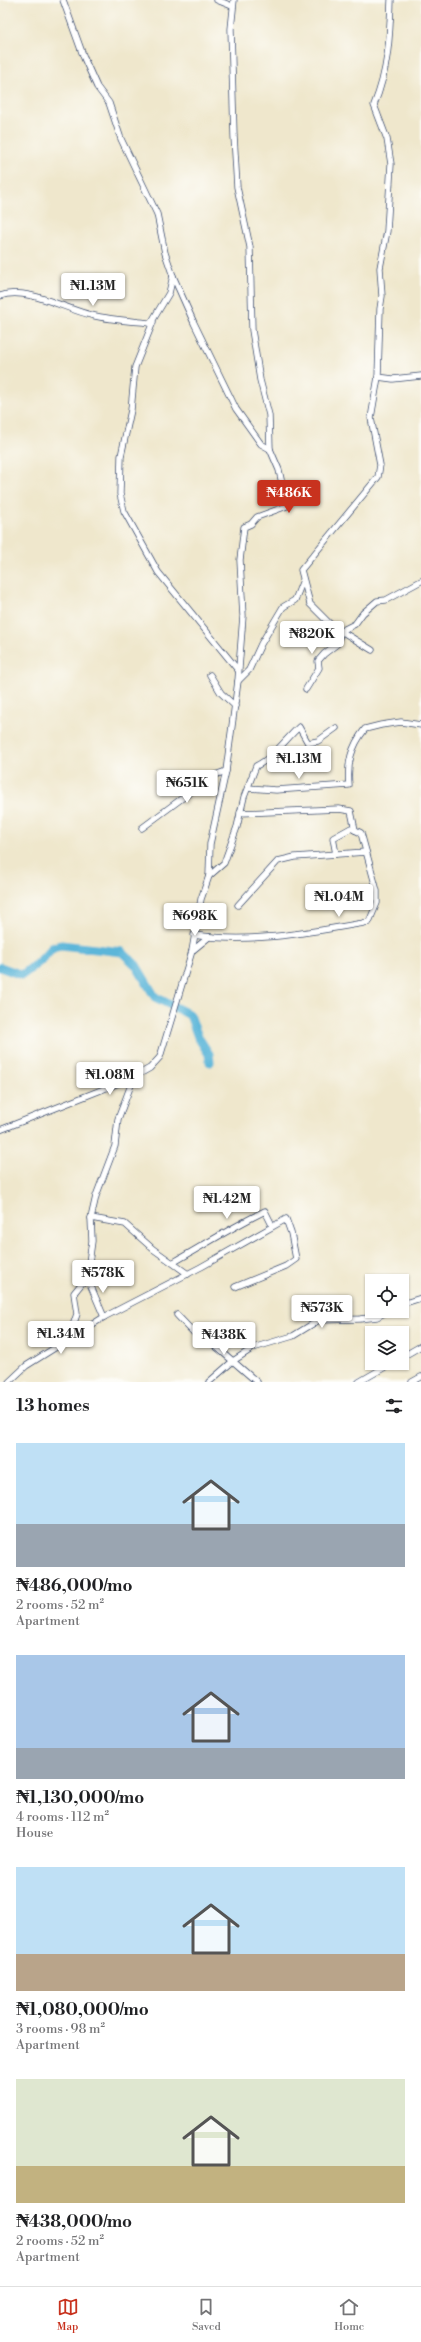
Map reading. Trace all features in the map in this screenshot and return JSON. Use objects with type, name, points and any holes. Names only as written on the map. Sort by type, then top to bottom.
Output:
[{"type":"street","points":[[63,0],[97,87],[109,103],[124,146],[157,214],[165,252],[173,276],[236,409],[261,444],[270,449]]},
{"type":"street","points":[[0,1130],[134,1077],[150,1068],[160,1057],[171,1015],[192,951],[194,935],[209,876],[210,844],[226,771],[238,681],[243,616],[240,560],[244,527],[251,524],[257,517],[287,506],[279,470],[270,449],[269,415],[260,380],[252,330],[248,235],[237,187],[231,29],[233,3],[217,0]]},
{"type":"street","points":[[238,681],[249,670],[261,644],[283,607],[295,600],[298,588],[303,582],[302,571],[378,477],[380,465],[371,418],[378,377],[380,309],[382,296],[380,268],[387,231],[391,164],[387,139],[374,105],[384,81],[391,34],[391,0]]},
{"type":"street","points":[[173,276],[169,293],[153,322],[135,367],[131,410],[121,456],[120,494],[122,506],[133,529],[158,572],[238,670]]},
{"type":"street","points":[[0,296],[9,292],[40,298],[89,315],[121,321],[153,322]]},
{"type":"street","points":[[378,377],[393,379],[421,376]]},
{"type":"street","points":[[302,571],[310,604],[334,628],[372,650]]},
{"type":"street","points":[[341,631],[355,624],[363,613],[376,601],[386,600],[421,581]]},
{"type":"street","points":[[306,689],[318,668],[318,662],[324,654],[338,644],[341,631]]},
{"type":"street","points":[[210,675],[221,693],[235,706]]},
{"type":"street","points":[[248,788],[276,790],[349,785],[348,762],[350,752],[365,729],[381,724],[401,722],[421,725]]},
{"type":"street","points":[[209,876],[224,864],[233,842],[240,813],[256,766],[268,760],[278,747],[299,727],[308,743],[318,741],[336,728]]},
{"type":"street","points":[[142,828],[212,776],[226,771]]},
{"type":"street","points":[[240,813],[339,809],[351,811],[355,830]]},
{"type":"street","points":[[194,935],[209,937],[284,936],[369,922],[376,903],[377,892],[361,833],[351,828],[333,838],[336,854]]},
{"type":"street","points":[[238,905],[278,861],[296,857],[366,852]]},
{"type":"street","points":[[192,951],[209,937]]},
{"type":"street","points":[[104,1317],[87,1277],[92,1241],[91,1218],[96,1196],[114,1146],[118,1119],[134,1077]]},
{"type":"street","points":[[174,1262],[218,1238],[234,1226],[265,1211],[272,1225]]},
{"type":"street","points":[[91,1218],[125,1224],[152,1250],[174,1262],[188,1274]]},
{"type":"street","points":[[8,1382],[26,1366],[104,1317],[188,1274],[272,1225],[286,1219],[296,1259],[286,1266],[235,1287]]},
{"type":"street","points":[[68,1341],[77,1314],[74,1293],[87,1277]]},
{"type":"street","points":[[409,1302],[421,1298]]},
{"type":"street","points":[[176,1315],[199,1338],[212,1343],[257,1382]]},
{"type":"street","points":[[209,1382],[233,1360],[253,1348],[293,1336],[319,1320],[368,1318]]},
{"type":"street","points":[[409,1353],[421,1346]]},
{"type":"street","points":[[359,1382],[380,1370]]},
{"type":"street","points":[[412,1382],[421,1377]]},
{"type":"waterway","points":[[0,967],[22,975],[39,962],[53,947],[61,945],[122,952],[136,965],[155,997],[190,1015],[198,1037],[209,1054],[210,1062]]}]
